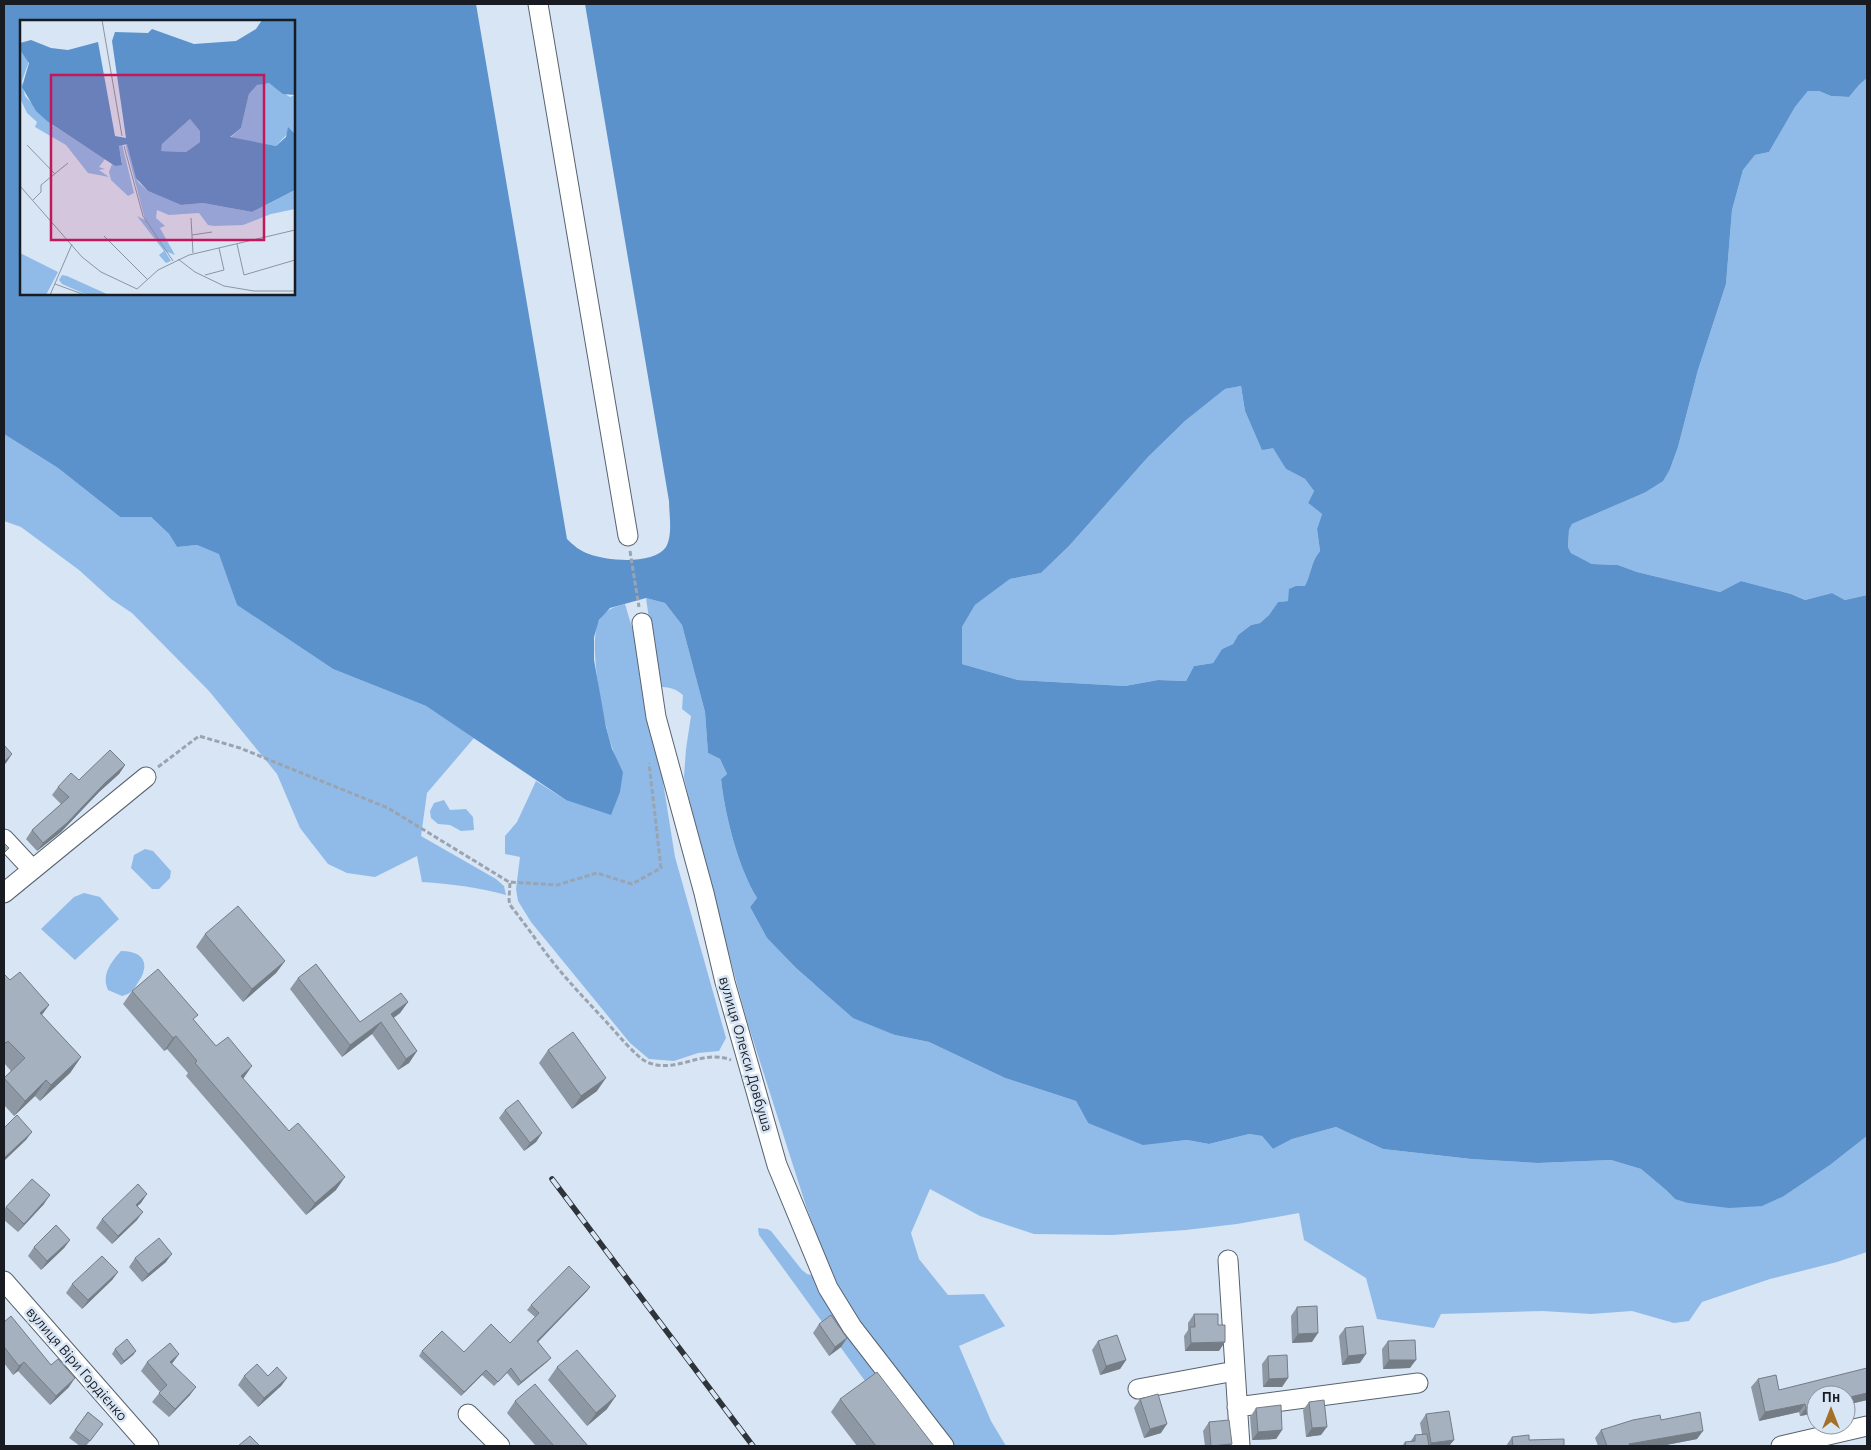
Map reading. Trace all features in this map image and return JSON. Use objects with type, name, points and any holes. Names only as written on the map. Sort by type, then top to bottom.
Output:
[{"type":"street","points":[[538,4],[628,536]]},
{"type":"street","name":"вулиця Олекси Довбуша","points":[[642,623],[656,717],[776,1165],[828,1288],[852,1327],[944,1446]]},
{"type":"street","points":[[4,892],[146,776]]},
{"type":"street","points":[[4,839],[32,869]]},
{"type":"street","points":[[1228,1260],[1240,1446]]},
{"type":"street","name":"вулиця Віри Гордієнко","points":[[4,1281],[149,1446]]},
{"type":"street","points":[[1138,1389],[1235,1371]]},
{"type":"street","points":[[1237,1407],[1418,1383]]},
{"type":"street","points":[[468,1414],[500,1446]]},
{"type":"street","points":[[1781,1446],[1867,1426]]},
{"type":"path","points":[[628,536],[642,623]]},
{"type":"path","points":[[146,776],[199,736],[240,748],[388,808],[510,883],[557,885],[597,873],[632,884],[661,868],[648,753]]},
{"type":"path","points":[[510,883],[510,905],[564,974],[644,1061],[660,1065],[674,1065],[710,1056],[722,1056],[750,1072]]},
{"type":"shaded area","points":[[4,4],[476,4],[567,539],[577,548],[589,554],[618,560],[630,560],[651,557],[660,553],[666,547],[670,530],[669,501],[585,4],[1867,4],[1867,78],[1849,97],[1831,96],[1819,91],[1808,91],[1795,107],[1769,152],[1755,155],[1743,170],[1732,210],[1726,284],[1698,370],[1678,447],[1670,469],[1663,481],[1644,493],[1572,524],[1569,530],[1568,547],[1571,553],[1592,564],[1618,565],[1637,572],[1720,592],[1741,581],[1791,594],[1805,600],[1832,593],[1845,600],[1867,595],[1867,1136],[1830,1165],[1784,1196],[1762,1206],[1729,1208],[1688,1203],[1675,1199],[1641,1169],[1611,1160],[1538,1163],[1471,1159],[1383,1149],[1336,1127],[1292,1139],[1273,1149],[1262,1136],[1249,1134],[1209,1144],[1187,1140],[1143,1145],[1088,1123],[1076,1101],[1005,1078],[929,1042],[895,1035],[853,1018],[796,968],[767,938],[750,907],[757,898],[738,856],[729,824],[721,779],[727,774],[720,759],[708,753],[705,712],[682,625],[665,603],[646,598],[610,608],[599,620],[594,637],[594,660],[606,727],[612,749],[623,772],[620,792],[611,815],[566,800],[426,706],[333,669],[237,605],[219,554],[197,545],[177,547],[169,534],[151,517],[120,517],[58,468],[4,434]],"holes":[[[1241,386],[1245,411],[1262,450],[1273,448],[1286,469],[1305,479],[1314,491],[1308,503],[1322,514],[1317,529],[1320,551],[1305,586],[1296,586],[1289,589],[1288,601],[1278,602],[1269,615],[1260,623],[1251,625],[1238,635],[1233,644],[1222,649],[1213,663],[1194,666],[1186,681],[1158,680],[1125,686],[1018,680],[962,664],[962,627],[975,605],[1010,579],[1041,573],[1069,546],[1148,457],[1185,421],[1225,389]]]},
{"type":"shaded area","points":[[1867,78],[1867,595],[1845,600],[1832,593],[1805,600],[1791,594],[1741,581],[1720,592],[1637,572],[1618,565],[1592,564],[1571,553],[1568,547],[1569,530],[1572,524],[1644,493],[1670,469],[1678,447],[1698,370],[1726,284],[1732,210],[1743,170],[1755,155],[1769,152],[1795,107],[1808,91],[1819,91],[1831,96],[1849,97]]},
{"type":"shaded area","points":[[1241,386],[1245,411],[1262,449],[1273,447],[1286,469],[1305,479],[1314,491],[1308,503],[1322,514],[1317,529],[1320,551],[1315,559],[1305,587],[1296,586],[1288,601],[1278,602],[1269,615],[1260,623],[1251,625],[1238,635],[1233,644],[1222,649],[1213,663],[1194,666],[1186,681],[1158,680],[1125,686],[1018,680],[962,664],[962,627],[975,605],[1010,579],[1041,573],[1069,546],[1148,457],[1185,421],[1225,389]]},
{"type":"shaded area","points":[[4,434],[58,468],[120,517],[151,517],[169,534],[177,547],[197,545],[220,554],[237,605],[333,669],[426,706],[474,738],[427,793],[421,836],[496,879],[504,886],[506,895],[464,886],[422,882],[417,856],[375,877],[347,873],[328,864],[300,828],[277,774],[209,691],[132,613],[111,599],[79,570],[21,527],[4,521]]},
{"type":"shaded area","points":[[646,598],[665,603],[682,625],[705,712],[708,753],[720,759],[727,774],[721,779],[729,824],[738,856],[757,898],[750,907],[767,938],[813,983],[895,1035],[929,1042],[1005,1078],[1076,1101],[1088,1123],[1170,1142],[1187,1140],[1209,1144],[1249,1134],[1262,1136],[1273,1149],[1292,1139],[1336,1127],[1383,1149],[1471,1159],[1538,1163],[1611,1160],[1641,1169],[1675,1199],[1784,1196],[1830,1165],[1867,1136],[1867,1252],[1837,1262],[1770,1279],[1702,1302],[1689,1321],[1674,1323],[1632,1311],[1591,1314],[1543,1311],[1441,1314],[1434,1328],[1377,1319],[1366,1278],[1304,1240],[1299,1213],[1237,1224],[1186,1230],[1112,1235],[1034,1234],[980,1216],[930,1189],[911,1233],[919,1259],[948,1295],[984,1294],[1005,1326],[959,1346],[991,1421],[1006,1446],[915,1446],[868,1385],[759,1235],[758,1228],[771,1231],[807,1274],[815,1276],[828,1265],[806,1206],[747,1021],[696,832],[684,777],[691,716],[682,709],[683,695],[672,688],[659,687]]},
{"type":"shaded area","points":[[625,604],[633,631],[648,714],[655,732],[675,857],[726,1038],[719,1051],[698,1053],[674,1061],[649,1059],[630,1043],[531,922],[518,901],[516,889],[520,857],[505,854],[505,836],[517,822],[536,781],[566,800],[623,772],[614,754],[601,702],[595,644],[596,629],[602,616],[611,609]]},
{"type":"shaded area","points":[[444,800],[450,810],[466,809],[473,817],[474,830],[461,831],[450,825],[438,824],[431,818],[430,811],[434,803]]},
{"type":"shaded area","points":[[145,849],[153,851],[171,871],[170,878],[159,889],[152,889],[131,868],[134,855]]},
{"type":"shaded area","points":[[84,893],[100,897],[119,919],[75,960],[41,929],[74,897]]},
{"type":"shaded area","points":[[121,951],[139,955],[144,963],[143,974],[136,986],[122,996],[108,990],[106,984],[108,969]]},
{"type":"building","points":[[4,745],[12,754],[4,762]]},
{"type":"building","points":[[110,750],[125,765],[67,823],[43,843],[32,830],[69,797],[58,787],[71,773],[79,780]]},
{"type":"building","points":[[4,843],[9,848],[4,853]]},
{"type":"building","points":[[238,906],[285,961],[252,989],[205,934]]},
{"type":"building","points":[[316,964],[360,1022],[401,993],[408,1002],[391,1014],[417,1051],[406,1059],[381,1022],[350,1045],[298,978]]},
{"type":"building","points":[[158,969],[198,1015],[193,1019],[216,1046],[228,1037],[252,1066],[241,1076],[289,1131],[298,1123],[345,1177],[315,1203],[195,1063],[197,1061],[176,1036],[173,1038],[132,991]]},
{"type":"building","points":[[20,972],[49,1005],[40,1013],[81,1057],[51,1085],[46,1080],[25,1101],[4,1078],[25,1058],[8,1041],[6,1043],[4,1041],[4,974],[10,980]]},
{"type":"building","points":[[573,1032],[606,1078],[581,1096],[548,1050]]},
{"type":"building","points":[[518,1100],[542,1133],[530,1143],[505,1110]]},
{"type":"building","points":[[17,1115],[32,1132],[4,1158],[4,1128]]},
{"type":"building","points":[[32,1179],[50,1195],[24,1224],[6,1207]]},
{"type":"building","points":[[138,1184],[147,1194],[136,1205],[143,1212],[118,1236],[102,1219]]},
{"type":"building","points":[[56,1225],[70,1240],[47,1261],[34,1247]]},
{"type":"building","points":[[159,1238],[172,1254],[148,1274],[135,1258]]},
{"type":"building","points":[[102,1256],[118,1272],[88,1300],[72,1284]]},
{"type":"building","points":[[569,1266],[590,1287],[537,1341],[551,1358],[521,1382],[511,1368],[498,1382],[486,1370],[464,1392],[422,1351],[442,1331],[464,1352],[491,1324],[510,1343],[539,1313],[531,1305]]},
{"type":"building","points":[[1317,1306],[1318,1333],[1298,1334],[1297,1307]]},
{"type":"building","points":[[1194,1314],[1218,1314],[1218,1325],[1225,1325],[1225,1342],[1191,1343],[1190,1327],[1195,1327]]},
{"type":"building","points":[[831,1315],[847,1338],[835,1347],[819,1324]]},
{"type":"building","points":[[11,1316],[51,1365],[58,1359],[75,1378],[56,1396],[24,1362],[19,1366],[4,1347],[4,1322]]},
{"type":"building","points":[[1363,1326],[1366,1354],[1348,1356],[1345,1328]]},
{"type":"building","points":[[1117,1335],[1126,1360],[1106,1366],[1098,1341]]},
{"type":"building","points":[[127,1339],[136,1351],[124,1361],[115,1349]]},
{"type":"building","points":[[1415,1340],[1416,1360],[1389,1360],[1388,1341]]},
{"type":"building","points":[[170,1343],[179,1354],[170,1362],[196,1387],[175,1409],[159,1393],[167,1385],[147,1362]]},
{"type":"building","points":[[577,1350],[616,1396],[596,1413],[557,1367]]},
{"type":"building","points":[[1287,1355],[1288,1378],[1269,1379],[1268,1356]]},
{"type":"building","points":[[257,1364],[268,1376],[277,1367],[287,1378],[264,1398],[244,1376]]},
{"type":"building","points":[[1867,1368],[1867,1393],[1856,1396],[1856,1385],[1806,1385],[1806,1408],[1805,1404],[1765,1412],[1758,1379],[1776,1375],[1779,1390]]},
{"type":"building","points":[[877,1372],[934,1446],[876,1446],[840,1399]]},
{"type":"building","points":[[535,1384],[588,1446],[554,1446],[515,1401]]},
{"type":"building","points":[[1158,1394],[1167,1424],[1150,1429],[1140,1399]]},
{"type":"building","points":[[1324,1400],[1327,1427],[1312,1428],[1309,1402]]},
{"type":"building","points":[[1281,1405],[1282,1430],[1258,1432],[1256,1408]]},
{"type":"building","points":[[1449,1411],[1454,1440],[1431,1443],[1426,1414]]},
{"type":"building","points":[[88,1412],[103,1424],[90,1441],[75,1430]]},
{"type":"building","points":[[1700,1412],[1703,1431],[1629,1444],[1630,1446],[1607,1446],[1601,1430],[1633,1420],[1660,1415],[1661,1420]]},
{"type":"building","points":[[1229,1420],[1232,1444],[1211,1446],[1209,1422]]},
{"type":"building","points":[[1427,1434],[1429,1446],[1406,1446],[1405,1442],[1415,1441],[1415,1435]]},
{"type":"building","points":[[1529,1435],[1529,1440],[1564,1439],[1564,1446],[1513,1446],[1512,1437]]},
{"type":"building","points":[[250,1436],[260,1446],[238,1446]]},
{"type":"railway","points":[[552,1179],[753,1446]]}]
